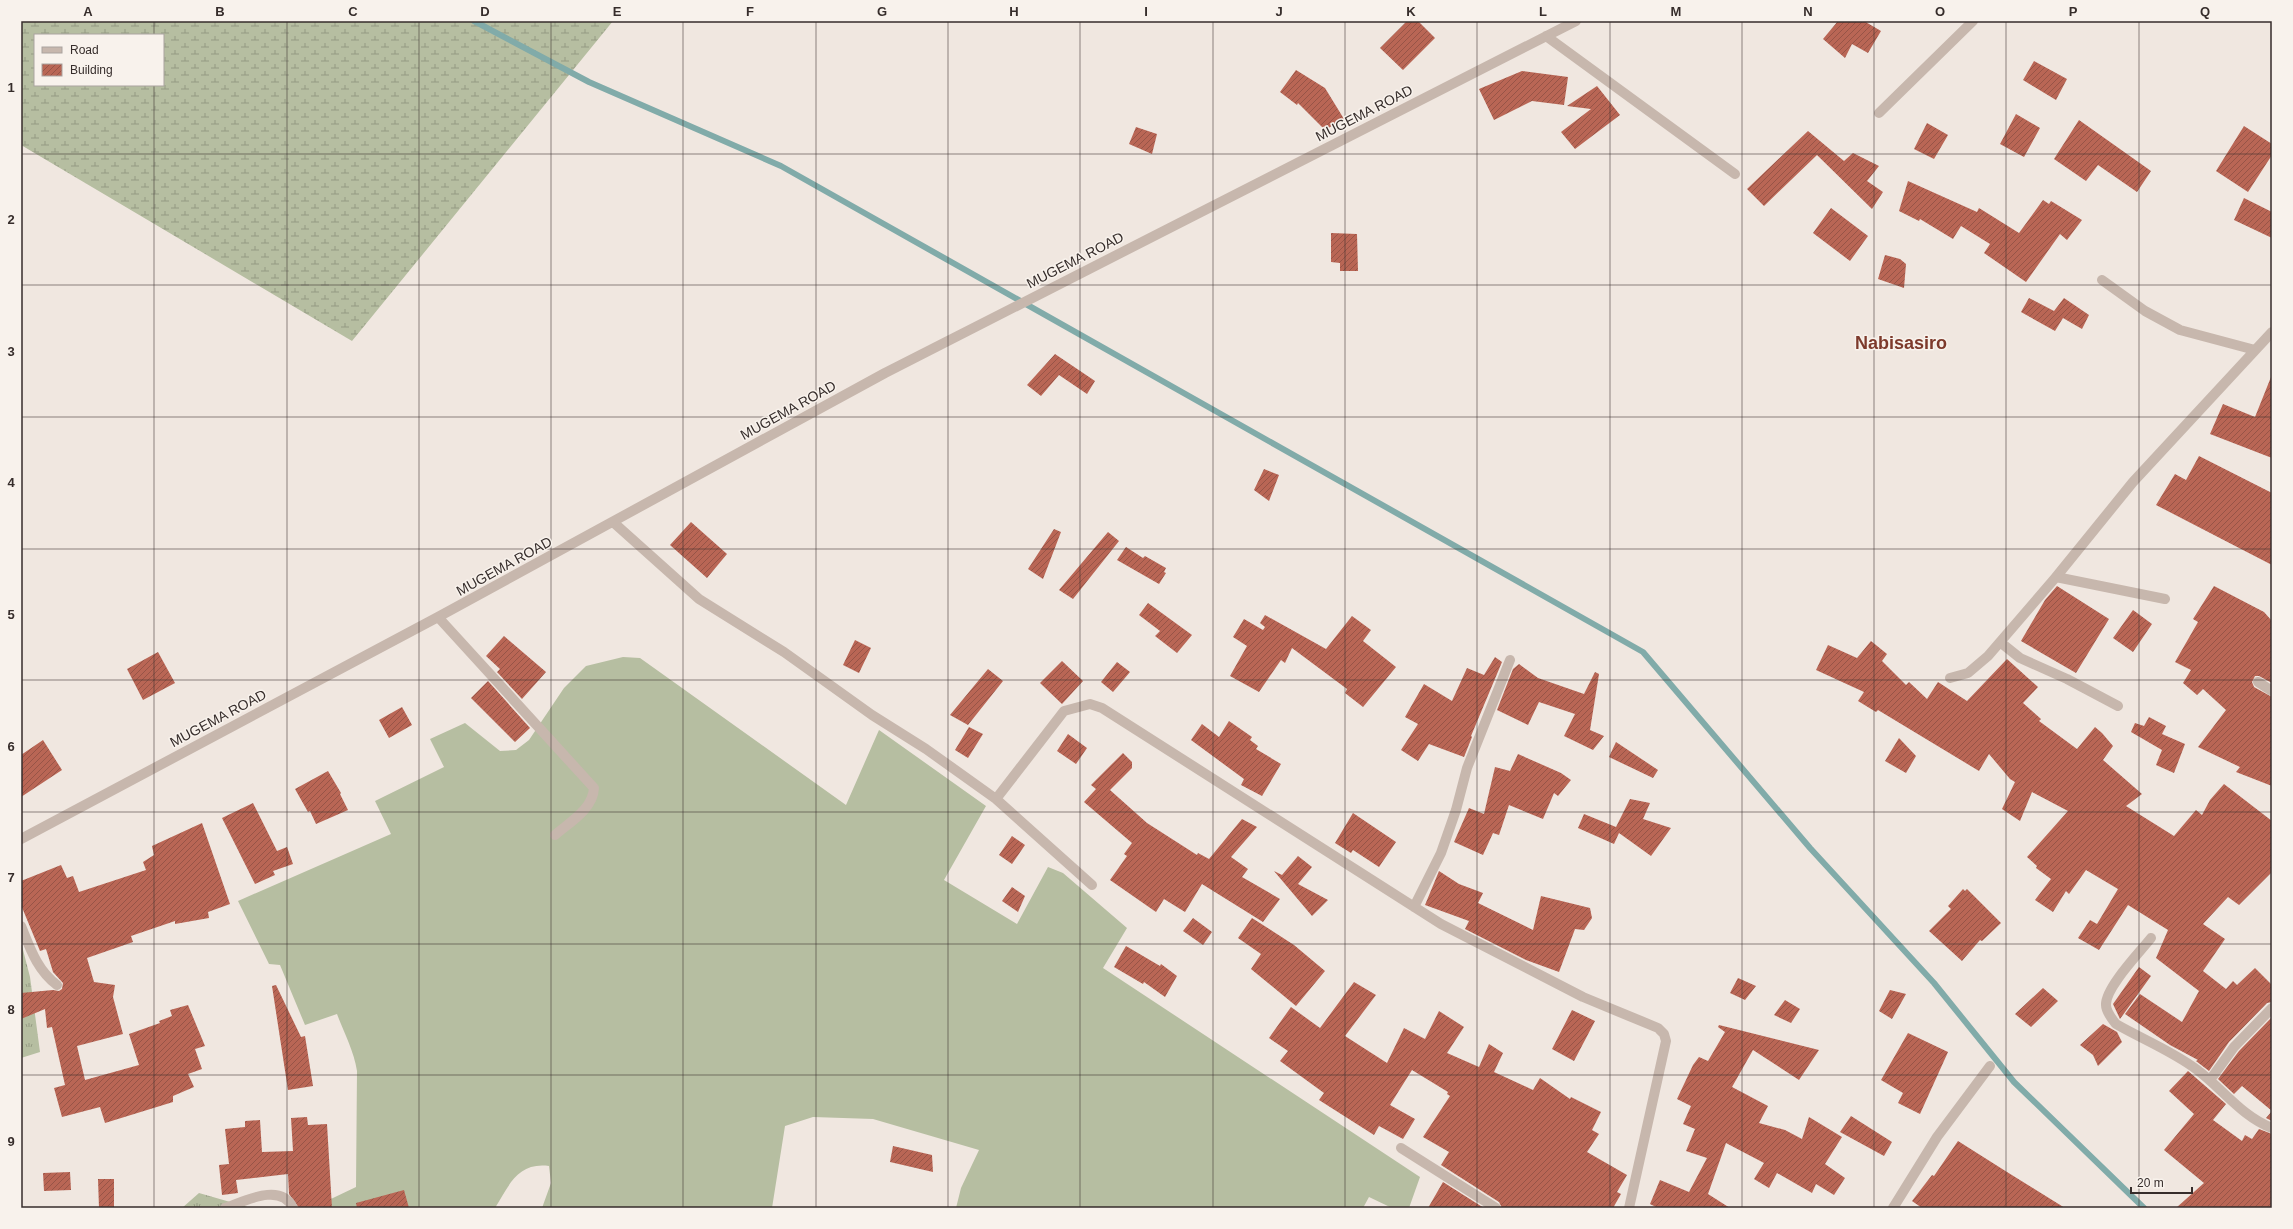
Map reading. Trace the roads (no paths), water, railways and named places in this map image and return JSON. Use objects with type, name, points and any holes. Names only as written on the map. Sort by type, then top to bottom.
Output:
[{"type":"street","name":"MUGEMA ROAD","points":[[21,839],[438,617],[885,373],[1576,21]]},
{"type":"street","points":[[1879,113],[1973,21]]},
{"type":"street","points":[[1546,36],[1735,174]]},
{"type":"street","points":[[2102,280],[2145,311],[2180,330],[2255,350]]},
{"type":"street","points":[[1950,678],[1968,673],[1980,664],[2056,577],[2133,482],[2272,332]]},
{"type":"street","points":[[613,522],[699,599],[784,652],[872,716],[926,749],[996,799],[1092,885]]},
{"type":"street","points":[[2056,577],[2165,599]]},
{"type":"street","points":[[438,617],[594,788],[594,796],[586,809],[556,835]]},
{"type":"street","points":[[2000,642],[2020,658],[2118,706]]},
{"type":"street","points":[[1414,907],[1441,853],[1456,810],[1467,768],[1510,660]]},
{"type":"street","points":[[2258,682],[2272,691]]},
{"type":"street","points":[[996,799],[1064,711],[1090,704],[1102,708],[1441,924],[1582,997],[1658,1028],[1664,1034],[1666,1041],[1629,1208]]},
{"type":"street","points":[[21,926],[37,964],[45,975],[57,985]]},
{"type":"street","points":[[2151,938],[2108,994],[2106,1006],[2116,1024],[2194,1067],[2256,1122],[2272,1128]]},
{"type":"street","points":[[2210,1080],[2234,1047],[2272,1008]]},
{"type":"street","points":[[1893,1208],[1937,1137],[1990,1066]]},
{"type":"street","points":[[1401,1148],[1496,1208]]},
{"type":"street","points":[[225,1208],[270,1195],[280,1196],[289,1200],[293,1208]]},
{"type":"waterway","points":[[474,21],[589,82],[781,166],[1643,652],[1810,848],[1934,983],[2014,1082],[2144,1208]]},
{"type":"district","name":"Nabisasiro","points":[[1901,343]]}]
